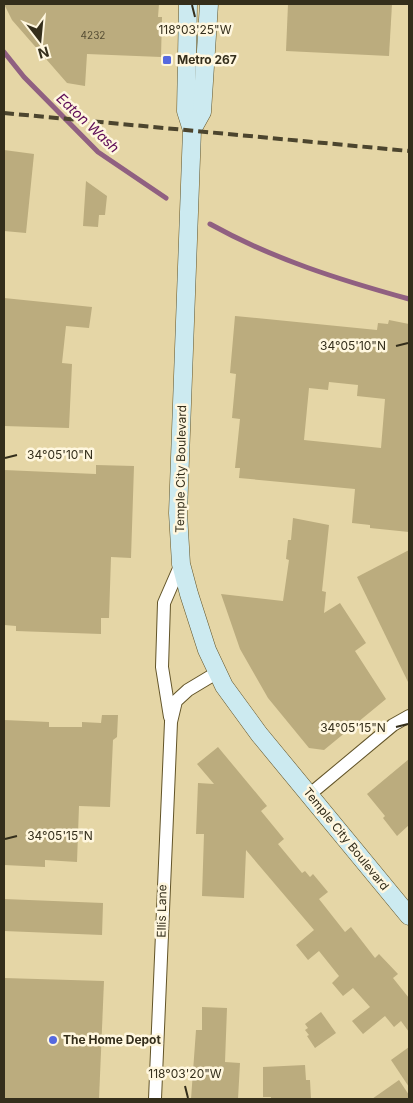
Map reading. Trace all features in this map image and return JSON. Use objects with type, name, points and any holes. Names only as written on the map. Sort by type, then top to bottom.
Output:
[{"type":"main road","name":"Temple City Boulevard","points":[[188,4],[186,110],[192,130],[178,501],[181,564],[207,650],[224,686],[259,734],[409,916]]},
{"type":"main road","name":"Temple City Boulevard","points":[[192,130],[202,112],[209,4]]},
{"type":"street","name":"Ellis Lane","points":[[155,1099],[170,722],[162,667],[164,603],[181,564]]},
{"type":"street","name":"Ellis Lane","points":[[170,722],[176,701],[188,690],[218,672]]},
{"type":"street","points":[[309,795],[394,725],[409,716]]},
{"type":"building","points":[[4,4],[159,4],[158,17],[162,17],[161,57],[87,54],[85,86],[67,83],[12,20]]},
{"type":"building","points":[[288,4],[392,4],[389,56],[286,51]]},
{"type":"building","points":[[4,150],[34,154],[26,233],[4,231]]},
{"type":"building","points":[[86,181],[107,196],[105,215],[99,215],[98,227],[83,226]]},
{"type":"building","points":[[4,298],[92,307],[89,328],[66,326],[62,363],[72,364],[69,428],[4,426]]},
{"type":"building","points":[[235,316],[377,330],[378,323],[388,324],[389,320],[409,324],[409,532],[370,528],[370,525],[352,523],[355,489],[239,478],[240,468],[235,468],[240,419],[232,418],[236,374],[230,373]],"holes":[[[329,382],[358,385],[357,396],[385,399],[381,448],[304,440],[309,388],[328,390]]]},
{"type":"building","points":[[96,465],[134,466],[131,558],[111,557],[109,618],[101,618],[101,634],[16,631],[16,626],[4,625],[4,470],[96,474]]},
{"type":"building","points":[[293,518],[329,525],[322,591],[326,592],[324,613],[340,603],[366,643],[355,651],[386,699],[324,750],[309,748],[268,698],[240,649],[221,594],[283,601],[289,560],[286,559],[288,540],[291,540]]},
{"type":"building","points":[[409,550],[409,684],[357,577]]},
{"type":"building","points":[[102,715],[118,715],[117,737],[113,740],[110,807],[79,806],[77,862],[45,860],[45,867],[4,865],[4,720],[49,722],[49,727],[82,727],[82,722],[101,723]]},
{"type":"building","points":[[218,747],[267,806],[261,811],[284,839],[278,844],[302,873],[305,871],[310,877],[313,874],[328,892],[319,899],[345,932],[351,927],[375,958],[379,954],[398,974],[393,978],[409,998],[409,1032],[401,1021],[394,1027],[385,1016],[363,1034],[352,1021],[370,1007],[353,988],[343,996],[332,983],[339,976],[319,951],[308,960],[296,945],[314,930],[246,850],[244,898],[202,896],[204,834],[196,834],[198,783],[214,784],[197,764]]},
{"type":"building","points":[[409,759],[409,825],[397,836],[383,818],[385,816],[367,794]]},
{"type":"building","points":[[4,899],[103,903],[102,935],[4,931]]},
{"type":"building","name":"The Home Depot","points":[[4,978],[104,981],[99,1099],[4,1099]]},
{"type":"building","points":[[202,1007],[227,1008],[225,1062],[240,1063],[238,1099],[191,1099],[196,1030],[202,1030]]},
{"type":"building","points":[[321,1012],[336,1033],[315,1048],[307,1036],[309,1035],[305,1030],[308,1028],[305,1024]]},
{"type":"building","points":[[409,1047],[409,1087],[391,1060]]},
{"type":"building","points":[[305,1065],[306,1080],[310,1080],[311,1099],[271,1099],[271,1097],[263,1097],[263,1067]]},
{"type":"building","points":[[399,1080],[409,1095],[409,1099],[372,1099]]},
{"type":"waterway","name":"Eaton Wash","points":[[4,52],[24,77],[98,152],[166,198]]},
{"type":"waterway","name":"Eaton Wash","points":[[210,224],[258,248],[307,268],[409,299]]},
{"type":"railway","points":[[4,113],[409,151]]},
{"type":"place","name":"Metro 267","points":[[167,60]]},
{"type":"place","name":"The Home Depot","points":[[53,1040]]}]
